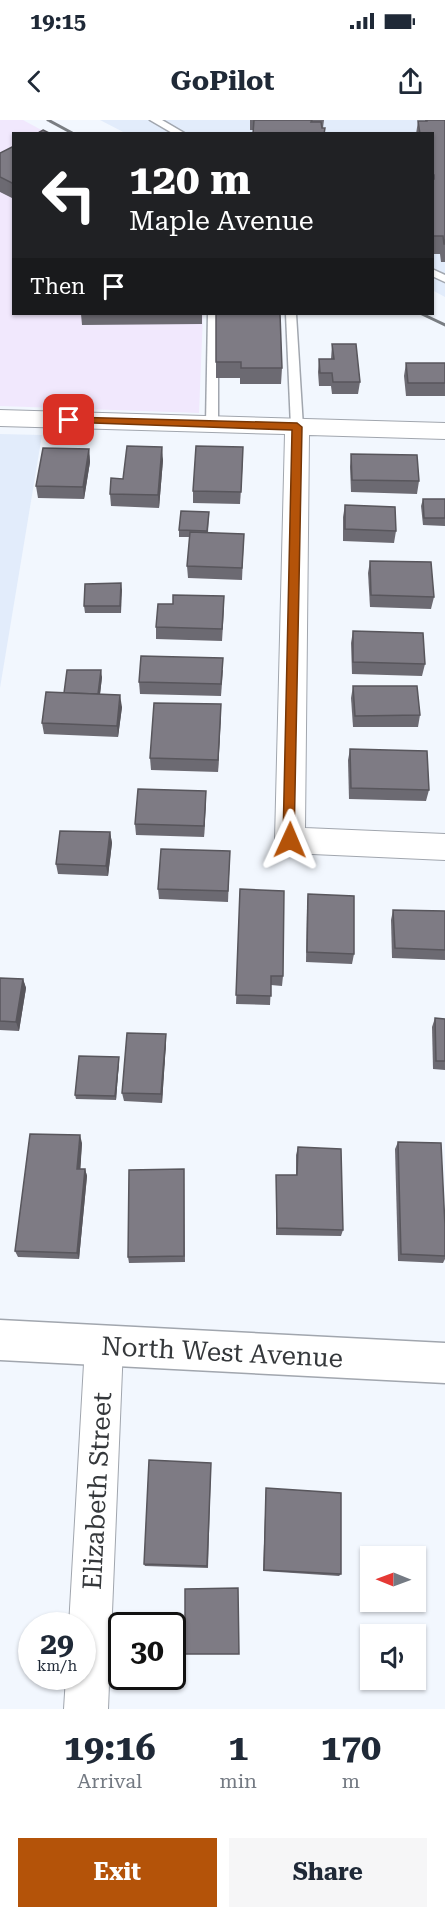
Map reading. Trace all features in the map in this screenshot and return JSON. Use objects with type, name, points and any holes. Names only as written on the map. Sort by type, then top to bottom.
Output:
[{"type":"street","points":[[0,418],[445,431]]},
{"type":"street","points":[[297,427],[290,840],[445,847]]},
{"type":"street","name":"North West Avenue","points":[[0,1340],[445,1363]]},
{"type":"street","name":"Elizabeth Street","points":[[86,1709],[104,1346]]},
{"type":"lane","points":[[155,120],[178,132]]},
{"type":"lane","points":[[212,424],[213,315]]},
{"type":"lane","points":[[291,315],[297,427]]},
{"type":"shaded area","points":[[0,120],[23,120],[45,132],[12,132],[12,315],[203,315],[199,413],[0,406]]},
{"type":"shaded area","points":[[100,120],[445,120],[445,297],[434,291],[434,132],[123,132]]},
{"type":"shaded area","points":[[0,434],[42,435],[0,688]]},
{"type":"building","points":[[254,120],[312,120],[311,122],[321,122],[322,128],[325,128],[324,132],[253,132]]},
{"type":"building","points":[[445,120],[445,244],[443,236],[434,236],[434,132],[420,132],[418,121]]},
{"type":"building","points":[[12,147],[12,183],[0,177],[0,153]]},
{"type":"building","points":[[216,315],[280,315],[282,368],[241,368],[241,362],[216,362]]},
{"type":"building","points":[[332,344],[356,344],[360,382],[333,382],[332,373],[320,373],[319,359],[334,359]]},
{"type":"building","points":[[406,363],[445,363],[445,383],[408,383]]},
{"type":"building","points":[[127,446],[162,447],[158,495],[110,494],[111,478],[123,479]]},
{"type":"building","points":[[196,446],[243,447],[241,492],[193,491]]},
{"type":"building","points":[[43,448],[89,449],[83,487],[36,486]]},
{"type":"building","points":[[351,454],[417,455],[419,481],[352,480]]},
{"type":"building","points":[[423,499],[445,499],[445,518],[424,518]]},
{"type":"building","points":[[345,505],[395,507],[396,531],[345,529]]},
{"type":"building","points":[[181,511],[209,512],[207,531],[179,530]]},
{"type":"building","points":[[190,532],[244,534],[242,568],[187,566]]},
{"type":"building","points":[[370,561],[431,562],[434,597],[371,595]]},
{"type":"building","points":[[121,583],[120,606],[84,606],[85,584]]},
{"type":"building","points":[[173,595],[224,596],[222,629],[156,627],[158,604],[173,604]]},
{"type":"building","points":[[353,631],[423,633],[425,664],[353,662]]},
{"type":"building","points":[[141,656],[223,658],[221,684],[139,682]]},
{"type":"building","points":[[67,670],[101,670],[98,694],[64,693]]},
{"type":"building","points":[[353,686],[417,686],[420,715],[355,716]]},
{"type":"building","points":[[46,692],[120,695],[117,726],[42,723]]},
{"type":"building","points":[[154,703],[221,704],[218,760],[150,758]]},
{"type":"building","points":[[350,749],[427,751],[429,790],[351,788]]},
{"type":"building","points":[[138,789],[206,791],[204,826],[135,824]]},
{"type":"building","points":[[60,831],[110,832],[106,866],[56,864]]},
{"type":"building","points":[[161,849],[230,851],[228,891],[158,889]]},
{"type":"building","points":[[240,889],[284,891],[283,976],[271,976],[271,996],[236,995]]},
{"type":"building","points":[[308,894],[354,896],[354,954],[307,952]]},
{"type":"building","points":[[393,910],[445,911],[445,950],[395,948]]},
{"type":"building","points":[[0,978],[23,979],[16,1022],[0,1021]]},
{"type":"building","points":[[435,1018],[445,1019],[445,1061],[436,1061]]},
{"type":"building","points":[[127,1033],[166,1034],[161,1094],[122,1093]]},
{"type":"building","points":[[79,1056],[119,1057],[115,1096],[75,1095]]},
{"type":"building","points":[[30,1134],[80,1135],[77,1169],[85,1169],[77,1253],[15,1251]]},
{"type":"building","points":[[398,1142],[441,1143],[445,1256],[401,1254]]},
{"type":"building","points":[[298,1147],[341,1149],[343,1230],[277,1228],[276,1175],[297,1175]]},
{"type":"building","points":[[184,1169],[184,1256],[128,1257],[129,1170]]},
{"type":"building","points":[[149,1460],[211,1463],[207,1566],[144,1564]]},
{"type":"building","points":[[266,1488],[341,1493],[341,1574],[264,1570]]},
{"type":"building","points":[[238,1588],[239,1654],[186,1654],[185,1589]]},
{"type":"railway","points":[[48,120],[70,132]]},
{"type":"railway","points":[[424,315],[445,325]]},
{"type":"route","points":[[69,420],[297,427],[290,840]]}]
